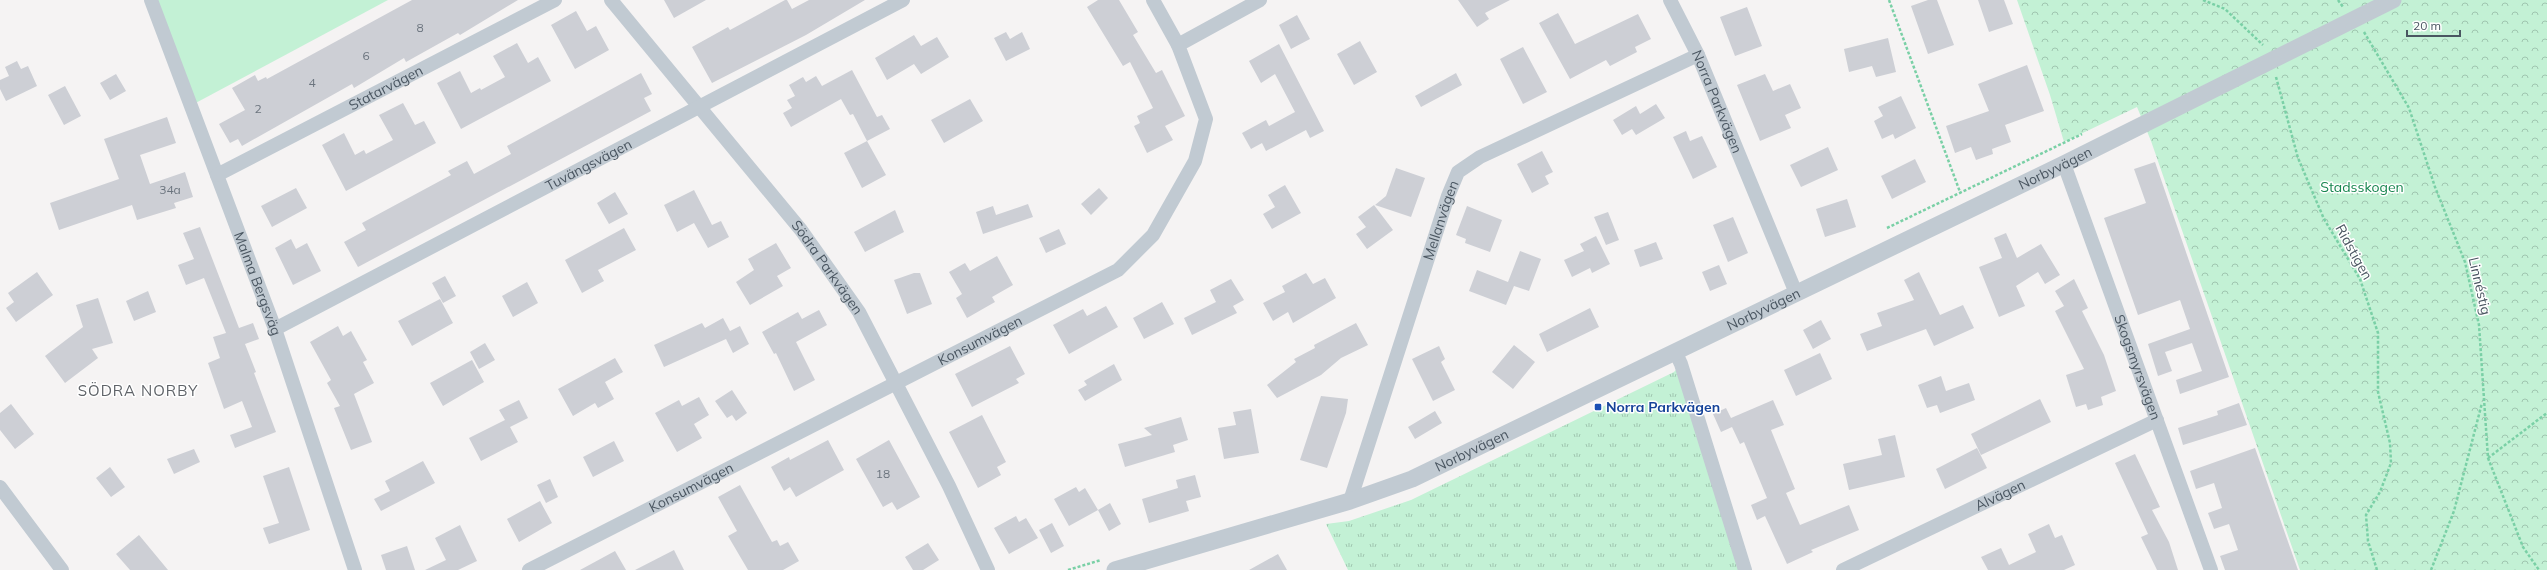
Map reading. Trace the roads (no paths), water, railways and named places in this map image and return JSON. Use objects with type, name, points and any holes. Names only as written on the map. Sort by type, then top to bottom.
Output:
[{"type":"street","name":"Malma Bergsväg","points":[[151,0],[275,329],[355,570]]},
{"type":"street","name":"Statarvägen","points":[[217,175],[555,0]]},
{"type":"street","name":"Södra Parkvägen","points":[[611,0],[801,230],[859,312],[896,382],[988,570]]},
{"type":"street","name":"Tuvängsvägen","points":[[275,329],[903,0]]},
{"type":"street","name":"Konsumvägen","points":[[529,570],[1118,270],[1153,235],[1195,161],[1206,119],[1178,45],[1153,0]]},
{"type":"street","points":[[1178,45],[1260,0]]},
{"type":"street","name":"Norra Parkvägen","points":[[1670,0],[1698,55],[1796,293]]},
{"type":"street","name":"Norbyvägen","points":[[1109,564],[1350,501],[1412,479],[2272,62],[2347,14],[2393,0]]},
{"type":"street","name":"Mellanvägen","points":[[1350,501],[1448,196],[1458,172],[1480,157],[1698,55]]},
{"type":"street","name":"Skogsmyrsvägen","points":[[2064,164],[2210,570]]},
{"type":"street","points":[[1675,351],[1681,364],[1745,570]]},
{"type":"street","name":"Alvägen","points":[[1843,570],[2157,420]]},
{"type":"street","points":[[0,487],[62,570]]},
{"type":"place","name":"Norra Parkvägen","points":[[1598,407]]},
{"type":"district","name":"SÖDRA NORBY","points":[[138,391]]},
{"type":"park label","name":"Stadsskogen","points":[[2362,187]]}]
